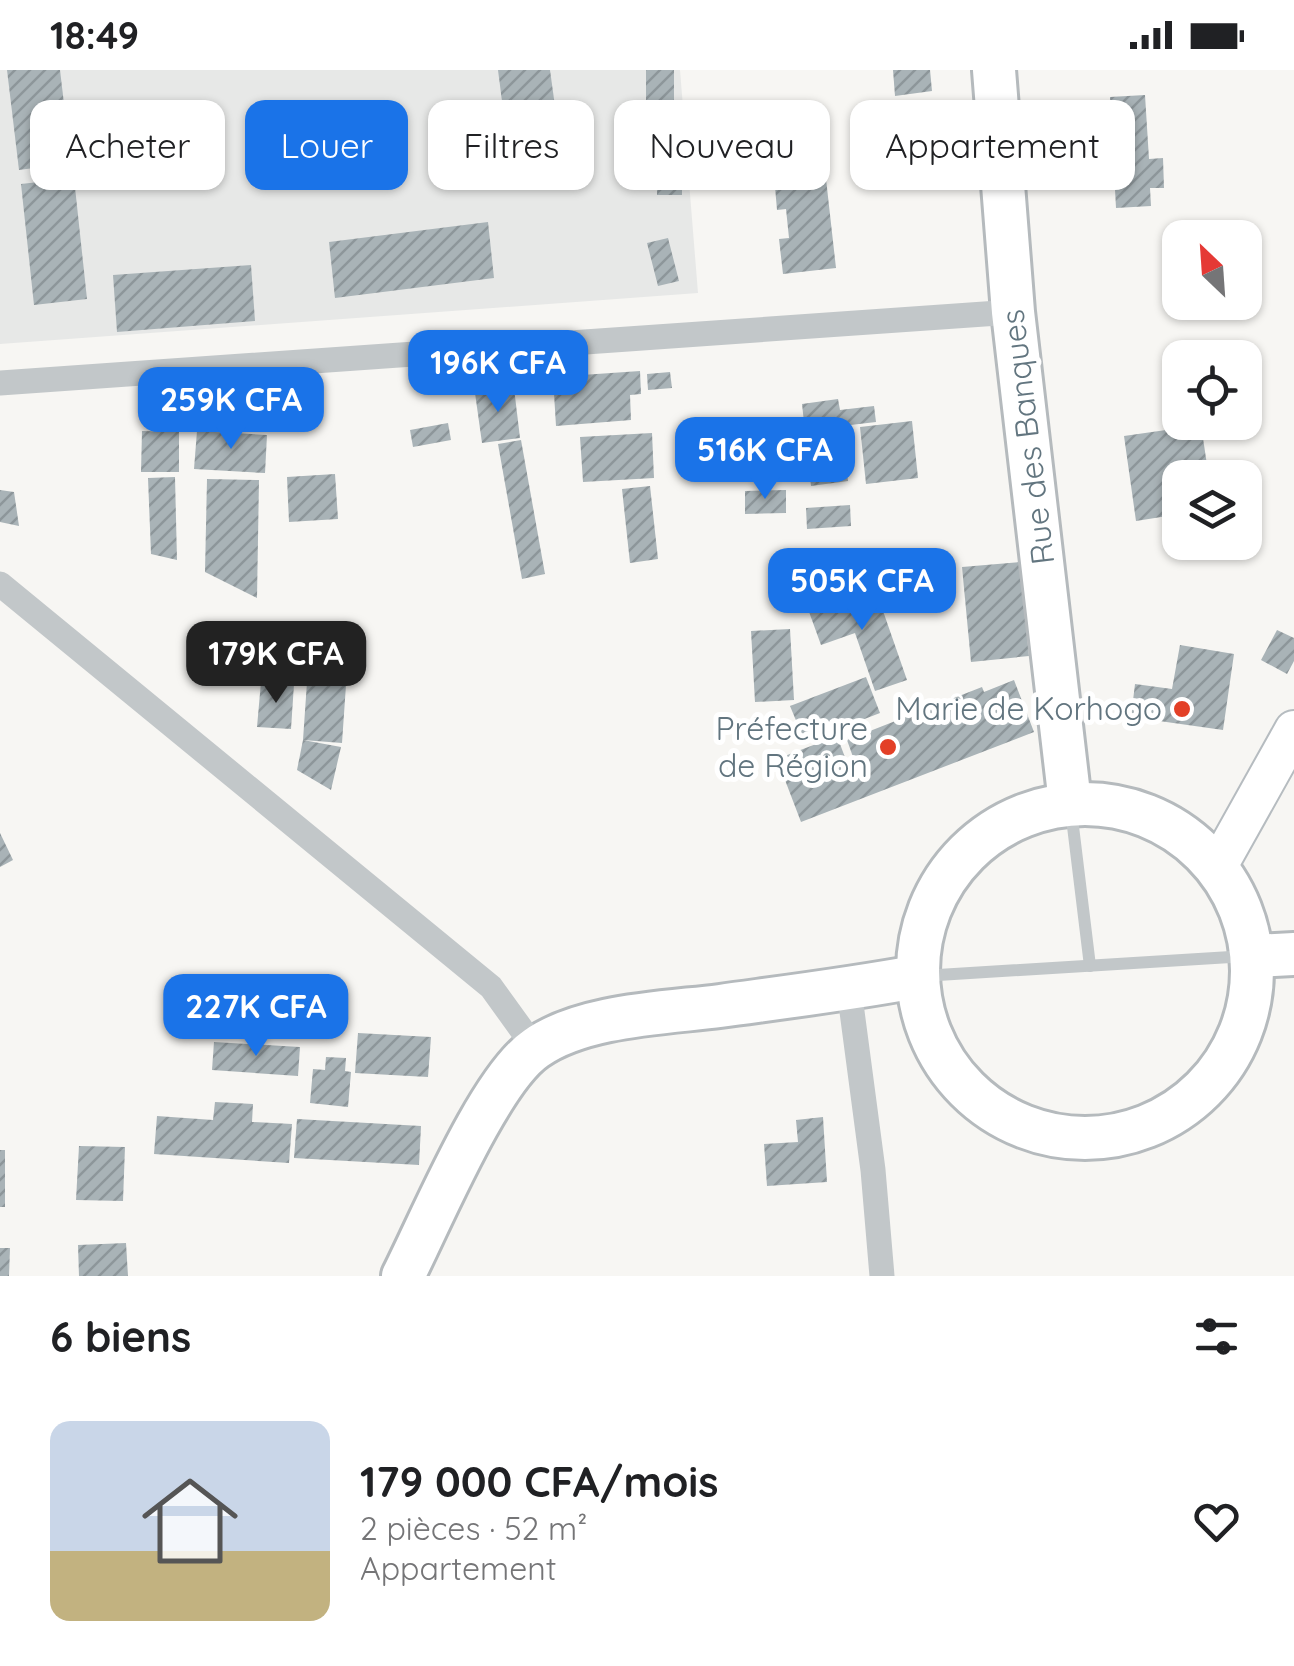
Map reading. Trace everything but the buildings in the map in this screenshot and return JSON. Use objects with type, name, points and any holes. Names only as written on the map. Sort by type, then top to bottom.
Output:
[{"type":"main road","name":"Rue des Banques","points":[[994,70],[1013,312],[1070,803]]},
{"type":"main road","points":[[1070,803],[1152,816],[1218,866],[1274,955],[1247,1020],[1217,1076],[1168,1118],[1108,1138],[1038,1134],[975,1101],[932,1046],[915,977],[925,914],[958,859],[1009,821],[1070,803]]},
{"type":"main road","points":[[403,1276],[483,1116],[508,1077],[535,1048],[575,1030],[628,1017],[915,977]]},
{"type":"street","points":[[0,383],[1013,312]]},
{"type":"street","points":[[0,584],[491,987],[535,1048]]},
{"type":"street","points":[[1218,866],[1294,730]]},
{"type":"street","points":[[850,989],[882,1276]]},
{"type":"lane","points":[[1070,803],[1090,966]]},
{"type":"lane","points":[[915,977],[1274,955]]},
{"type":"shaded area","points":[[0,70],[680,70],[682,100],[614,100],[614,190],[690,190],[698,293],[0,344]]},
{"type":"place","name":"Marie de Korhogo","points":[[1182,709]]},
{"type":"place","name":"Préfecture de Région","points":[[888,747]]}]
